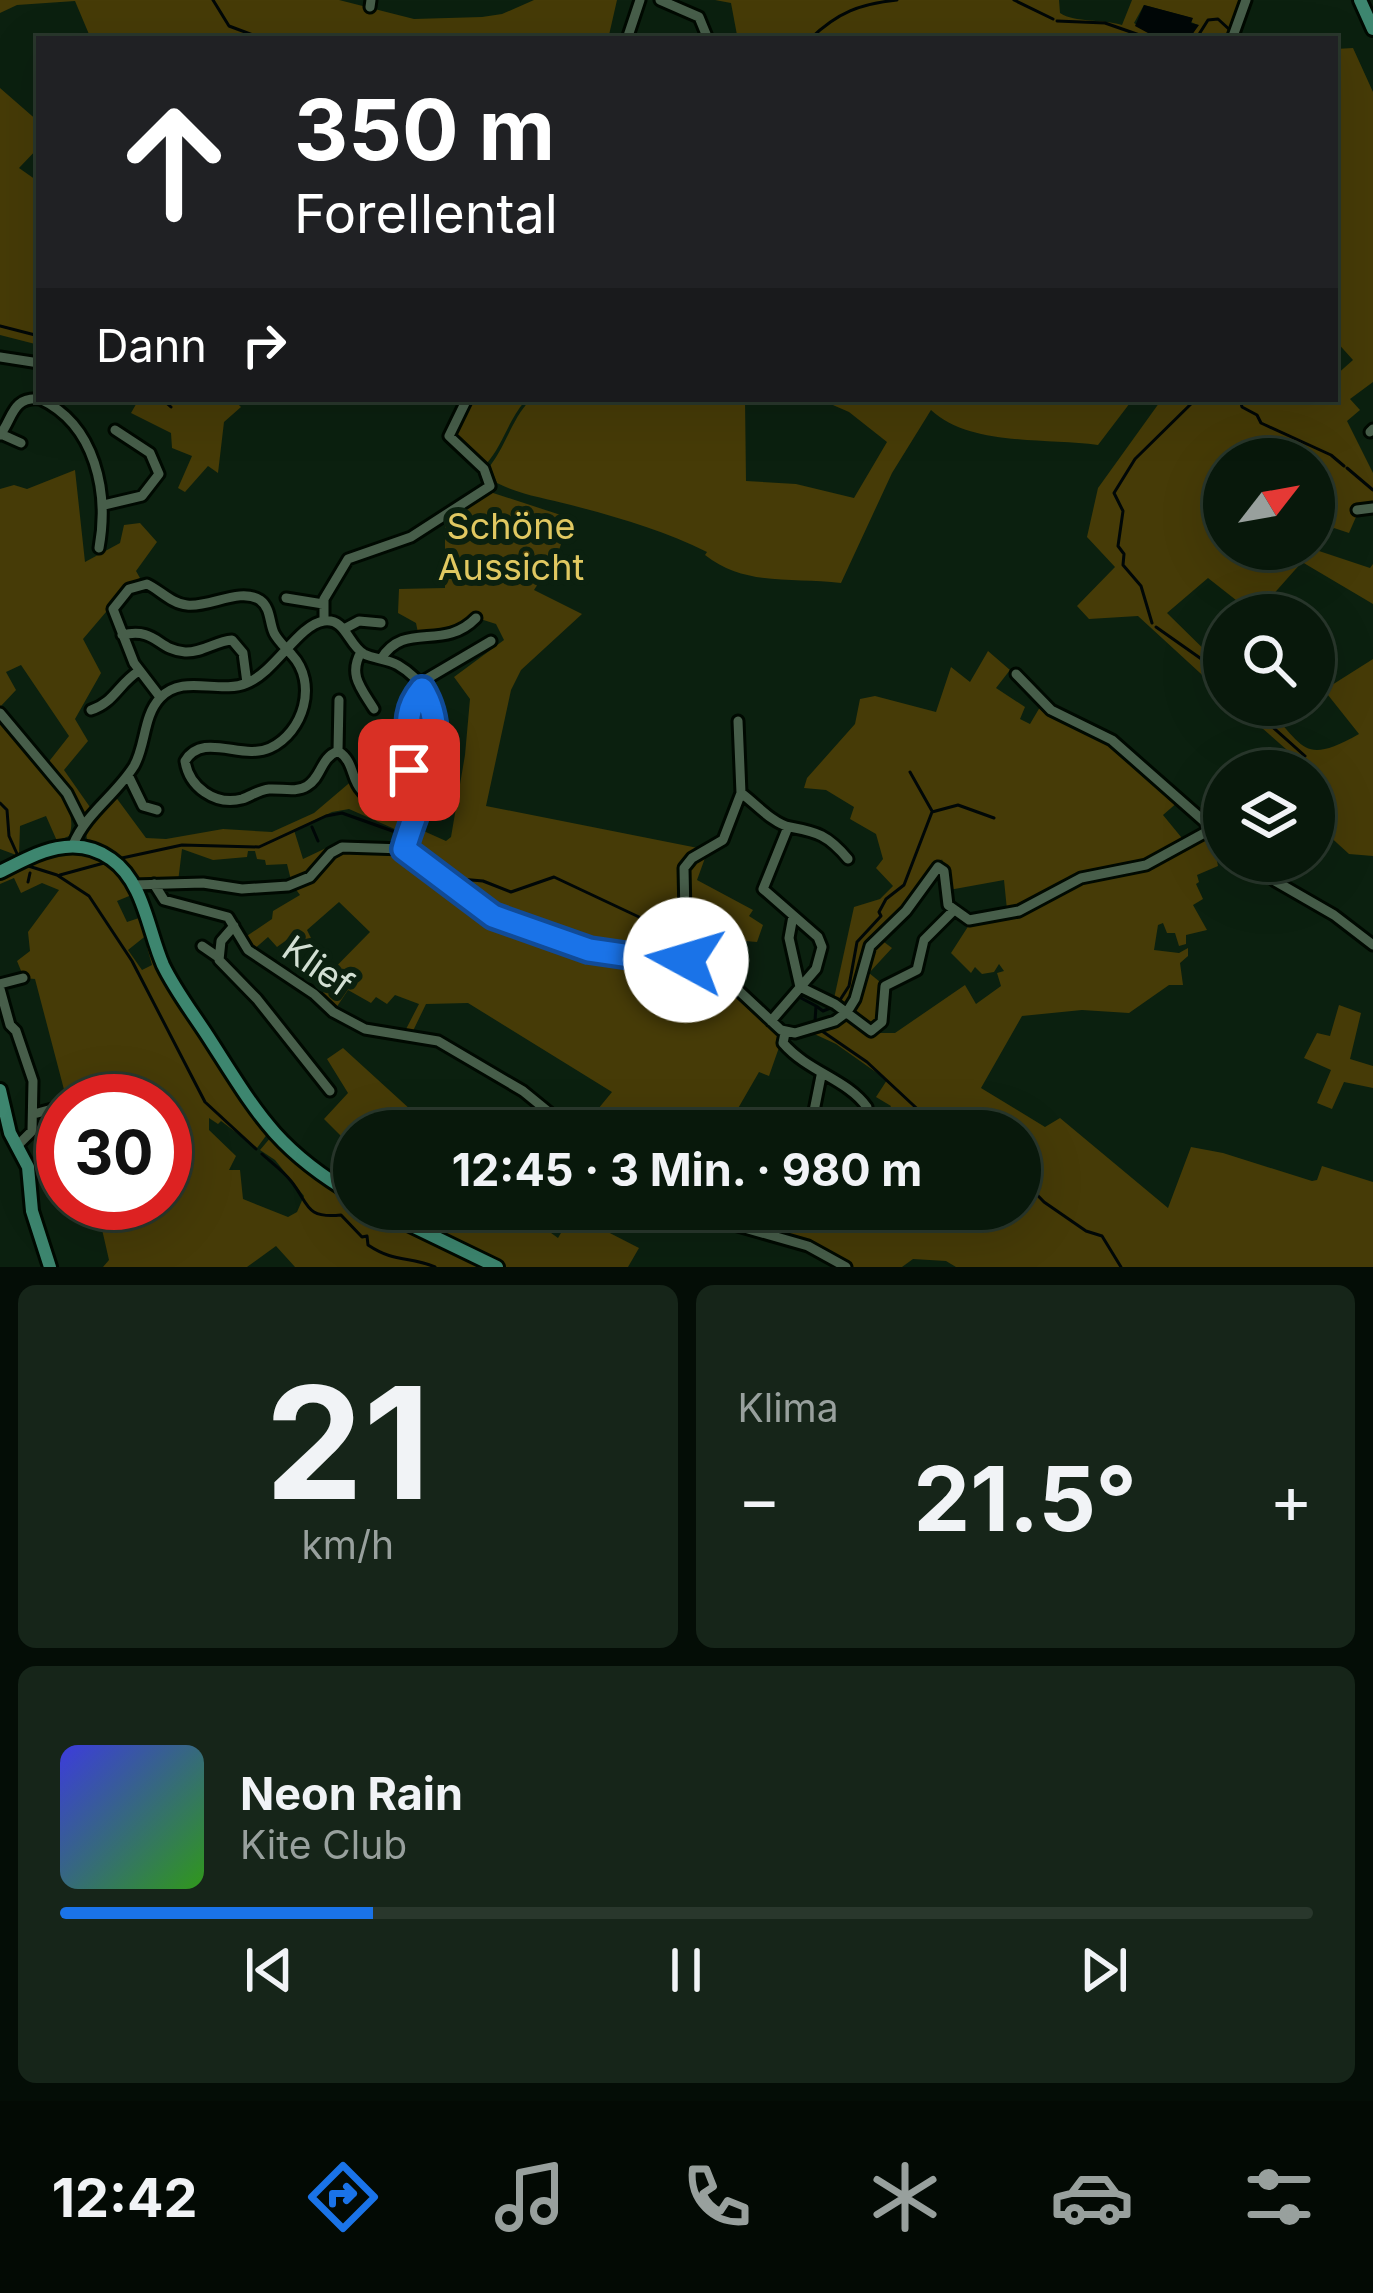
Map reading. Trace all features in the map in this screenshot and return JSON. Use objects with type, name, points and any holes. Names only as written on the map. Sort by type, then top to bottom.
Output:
[{"type":"main road","points":[[1360,0],[1373,29]]},
{"type":"main road","points":[[0,872],[41,851],[73,845],[110,858],[134,885],[168,974],[263,1122],[302,1162],[333,1182]]},
{"type":"main road","points":[[0,1090],[27,1163],[32,1211],[50,1267]]},
{"type":"main road","points":[[420,1230],[497,1267]]},
{"type":"street","points":[[628,36],[640,0]]},
{"type":"street","points":[[660,0],[699,17],[707,36]]},
{"type":"street","points":[[1233,36],[1246,0]]},
{"type":"street","points":[[0,357],[36,363]]},
{"type":"street","points":[[21,442],[1,435],[15,406],[36,399]]},
{"type":"street","points":[[44,402],[62,414],[84,441],[100,478],[104,505],[99,548]]},
{"type":"street","points":[[324,621],[323,604],[348,559],[417,534],[490,484],[484,469],[449,436],[466,402]]},
{"type":"street","points":[[104,505],[142,496],[158,474],[150,452],[115,430]]},
{"type":"street","points":[[1357,510],[1373,508]]},
{"type":"street","points":[[160,697],[139,671],[113,606],[129,590],[147,584],[185,605],[246,596],[260,600],[276,636],[301,664],[306,679],[303,709],[291,732],[258,752],[198,748],[186,758],[188,774],[207,794],[235,800],[264,790],[306,786],[325,758],[338,751]]},
{"type":"street","points":[[286,598],[323,604]]},
{"type":"street","points":[[381,659],[386,650],[412,635],[446,638],[476,618]]},
{"type":"street","points":[[73,845],[83,825],[128,775],[160,697],[181,686],[247,683],[273,666],[311,626],[324,621],[344,629],[362,652],[397,665],[420,687],[433,716],[435,746],[404,849]]},
{"type":"street","points":[[344,629],[359,621],[381,623]]},
{"type":"street","points":[[122,634],[151,634],[184,652],[232,640],[243,653],[247,683]]},
{"type":"street","points":[[386,782],[412,767],[406,730],[420,687],[491,641]]},
{"type":"street","points":[[362,652],[353,671],[374,709]]},
{"type":"street","points":[[91,710],[109,703],[125,680],[139,671]]},
{"type":"street","points":[[1016,674],[1051,710],[1112,740],[1203,820]]},
{"type":"street","points":[[338,751],[339,700]]},
{"type":"street","points":[[0,712],[67,793],[83,825]]},
{"type":"street","points":[[686,964],[684,868],[692,858],[723,841],[741,793],[738,721]]},
{"type":"street","points":[[379,746],[406,730]]},
{"type":"street","points":[[338,751],[349,758],[364,793],[416,814]]},
{"type":"street","points":[[128,775],[143,806],[157,811]]},
{"type":"street","points":[[741,793],[788,827],[809,828],[848,859]]},
{"type":"street","points":[[772,1021],[816,969],[821,947],[818,937],[763,889],[788,827]]},
{"type":"street","points":[[134,885],[288,886],[310,878],[337,848],[404,849],[493,916],[589,950],[686,964],[724,975],[785,1033],[793,1034],[836,1021],[847,1012],[874,940],[906,910],[938,867],[944,871],[944,894],[953,910],[967,920],[1014,912],[1081,878],[1146,865],[1203,833]]},
{"type":"street","points":[[1277,882],[1372,941]]},
{"type":"street","name":"Klief","points":[[154,884],[164,900],[222,914],[248,950],[333,1012],[364,1029],[438,1041],[514,1084],[546,1110]]},
{"type":"street","points":[[793,916],[788,938],[800,987],[847,1012],[867,1030],[880,1025],[885,986],[917,970],[923,940],[953,910]]},
{"type":"street","points":[[218,957],[221,941],[234,926]]},
{"type":"street","points":[[202,946],[218,957],[330,1091]]},
{"type":"street","points":[[23,978],[0,986],[36,1095]]},
{"type":"street","points":[[785,1033],[784,1045],[868,1107]]},
{"type":"street","points":[[814,1110],[821,1076]]},
{"type":"street","points":[[21,1143],[36,1122]]},
{"type":"street","points":[[755,1230],[808,1246],[846,1267]]},
{"type":"street","points":[[770,1234],[771,1230]]},
{"type":"green space","points":[[0,0],[339,0],[414,19],[502,14],[534,0],[617,0],[609,35],[614,36],[90,36],[75,1],[17,5],[0,13]]},
{"type":"green space","points":[[715,0],[1059,0],[1060,13],[1066,16],[1122,25],[1132,0],[1244,0],[1232,36],[1191,36],[1198,25],[1192,18],[1144,5],[1134,23],[1154,36],[734,36],[731,3]]},
{"type":"green space","points":[[1353,48],[1373,92],[1373,382],[1350,399],[1360,410],[1347,421],[1373,473],[1373,507],[1359,510],[1349,533],[1335,528],[1335,438],[1203,438],[1203,570],[1295,570],[1274,594],[1228,594],[1208,578],[1167,613],[1203,648],[1203,676],[1138,616],[1089,619],[1077,606],[1115,567],[1087,537],[1098,488],[1160,402],[1338,402],[1338,373],[1353,360],[1338,343],[1338,49]]},
{"type":"green space","points":[[0,88],[36,119],[36,150],[19,168],[36,180],[36,344],[0,335]]},
{"type":"green space","points":[[137,402],[236,402],[241,407],[224,422],[218,473],[208,466],[185,492],[178,488],[192,456],[172,448],[171,433],[131,413]]},
{"type":"green space","points":[[466,402],[524,402],[485,465],[455,441],[453,427]]},
{"type":"green space","points":[[529,402],[745,402],[746,481],[796,484],[854,498],[887,442],[849,412],[826,402],[1131,402],[1098,445],[987,435],[947,422],[931,410],[892,473],[841,583],[737,572],[720,565],[707,552],[658,531],[497,483],[490,466]]},
{"type":"green space","points":[[75,470],[85,562],[120,543],[124,525],[140,523],[157,542],[136,571],[140,578],[83,639],[101,673],[75,719],[88,741],[64,770],[92,810],[84,817],[47,764],[69,736],[21,665],[6,672],[16,690],[0,707],[0,489],[14,485],[27,489]]},
{"type":"green space","name":"Schöne Aussicht","points":[[490,492],[570,518],[558,553],[534,590],[582,614],[521,670],[511,690],[486,806],[703,849],[705,858],[697,880],[753,910],[749,916],[763,925],[757,942],[745,941],[723,970],[714,968],[783,1036],[769,1076],[759,1072],[737,1110],[597,1110],[612,1092],[468,1003],[426,1004],[412,1033],[404,1033],[419,1004],[395,995],[387,1004],[376,997],[371,1003],[348,990],[334,1011],[313,990],[370,932],[339,902],[307,930],[311,938],[301,948],[288,939],[277,947],[268,937],[252,951],[241,940],[272,919],[273,911],[300,895],[287,864],[266,865],[255,851],[248,851],[247,857],[213,860],[182,849],[178,882],[138,880],[117,855],[87,841],[86,831],[115,796],[146,838],[223,829],[272,832],[314,813],[354,779],[379,811],[446,841],[451,837],[465,755],[470,699],[454,677],[504,640],[496,624],[474,617],[442,634],[418,633],[416,623],[398,613],[399,589],[445,588],[445,521]],"holes":[[[349,809],[406,834],[401,850],[349,851],[343,840],[303,859],[294,830]]]},
{"type":"green space","points":[[1335,556],[1370,568],[1373,564],[1373,604],[1316,570],[1335,570]]},
{"type":"green space","points":[[988,651],[1010,670],[996,688],[1025,707],[1020,719],[1030,724],[1040,707],[1063,722],[1109,740],[1178,802],[1163,815],[1186,843],[1203,835],[1203,872],[1197,875],[1196,884],[1203,899],[1193,905],[1207,930],[1186,935],[1186,944],[1179,946],[1175,933],[1167,933],[1163,923],[1158,925],[1154,950],[1179,953],[1188,948],[1188,956],[1180,963],[1183,985],[1169,985],[1129,1013],[1082,1010],[1022,1016],[981,1088],[1017,1110],[889,1110],[891,1106],[876,1097],[887,1080],[810,1032],[844,1018],[867,1033],[895,1033],[965,985],[976,1004],[1001,986],[997,973],[1004,971],[999,964],[994,972],[982,974],[975,967],[971,973],[951,953],[969,925],[1018,917],[1072,887],[1142,871],[1164,860],[1079,876],[1021,908],[1007,910],[1004,880],[949,890],[942,859],[930,886],[884,942],[892,948],[869,973],[885,986],[880,1022],[875,1028],[833,1003],[854,907],[880,899],[893,886],[876,868],[883,859],[876,834],[850,819],[854,807],[826,790],[804,788],[807,778],[855,724],[860,699],[875,696],[936,712],[951,667],[970,682]]},
{"type":"green space","points":[[1373,659],[1373,856],[1349,854],[1335,841],[1335,750],[1314,750],[1359,734],[1335,704],[1335,683]]},
{"type":"green space","points":[[0,717],[60,789],[71,821],[69,836],[57,841],[46,816],[20,826],[19,856],[0,849]]},
{"type":"green space","points":[[1260,726],[1283,726],[1314,750],[1287,750]]},
{"type":"green space","points":[[72,853],[91,858],[107,866],[134,894],[117,901],[127,922],[142,917],[148,934],[128,950],[142,970],[152,965],[147,947],[152,944],[268,1133],[257,1148],[221,1121],[218,1124],[209,1118],[209,1130],[236,1156],[229,1170],[240,1170],[243,1199],[288,1217],[297,1212],[304,1196],[275,1160],[260,1150],[271,1137],[298,1164],[333,1186],[333,1230],[547,1230],[558,1238],[563,1230],[604,1230],[639,1248],[628,1267],[295,1267],[276,1246],[247,1267],[103,1267],[109,1260],[102,1230],[192,1230],[192,1074],[60,1074],[35,979],[24,978],[17,961],[30,951],[28,932],[59,890],[42,883],[21,893],[14,878],[0,884],[0,878],[34,860]]},
{"type":"green space","points":[[1339,1005],[1361,1013],[1350,1059],[1373,1066],[1373,1088],[1344,1082],[1332,1109],[1317,1103],[1331,1070],[1304,1058],[1317,1033],[1330,1036]]},
{"type":"green space","points":[[343,1048],[411,1110],[333,1110],[333,1128],[324,1119],[348,1093],[327,1059]]},
{"type":"green space","points":[[1060,1118],[1168,1208],[1191,1147],[1312,1181],[1317,1180],[1322,1166],[1373,1182],[1373,1267],[956,1267],[946,1261],[913,1259],[902,1267],[847,1267],[774,1232],[1041,1230],[1041,1125],[1045,1127]]},
{"type":"shaded area","points":[[1144,5],[1193,18],[1191,23],[1199,25],[1191,36],[1153,36],[1135,26]]},
{"type":"waterway","points":[[213,0],[229,26],[256,36]]},
{"type":"waterway","points":[[814,36],[850,11],[897,0]]},
{"type":"waterway","points":[[1014,0],[1053,19]]},
{"type":"waterway","points":[[1198,36],[1208,20],[1218,19],[1231,31]]},
{"type":"waterway","points":[[1057,21],[1105,23],[1142,36]]},
{"type":"waterway","points":[[0,326],[36,335]]},
{"type":"waterway","points":[[165,402],[171,407]]},
{"type":"waterway","points":[[1152,623],[1141,586],[1123,565],[1124,554],[1118,546],[1123,511],[1114,493],[1135,459],[1193,402]]},
{"type":"waterway","points":[[1241,402],[1261,423],[1331,455],[1344,466]]},
{"type":"waterway","points":[[1347,468],[1373,490]]},
{"type":"waterway","points":[[1156,627],[1203,661]]},
{"type":"waterway","points":[[1271,726],[1298,750]]},
{"type":"waterway","points":[[910,772],[932,811]]},
{"type":"waterway","points":[[0,803],[7,810],[9,836],[18,856]]},
{"type":"waterway","points":[[840,1000],[849,986],[857,942],[881,916],[886,899],[904,885],[932,812],[958,805],[994,818]]},
{"type":"waterway","points":[[122,858],[182,845],[259,847],[342,813],[401,834]]},
{"type":"waterway","points":[[312,827],[318,841]]},
{"type":"waterway","points":[[411,844],[460,879],[483,881],[511,892],[554,877],[639,917],[658,937],[683,943]]},
{"type":"waterway","points":[[60,875],[104,863]]},
{"type":"waterway","points":[[22,864],[57,875],[89,896],[132,961],[205,1102],[256,1149]]},
{"type":"waterway","points":[[28,882],[30,873]]},
{"type":"waterway","points":[[691,943],[706,949],[713,963],[723,961],[728,966]]},
{"type":"waterway","points":[[801,998],[816,1006],[815,1021]]},
{"type":"waterway","points":[[816,1006],[823,1011],[833,1007]]},
{"type":"waterway","points":[[819,1029],[867,1062],[918,1110]]},
{"type":"waterway","points":[[262,1154],[288,1177],[314,1212],[341,1215],[378,1251],[435,1267]]},
{"type":"waterway","points":[[1041,1199],[1086,1231],[1102,1236],[1121,1267]]},
{"type":"route","points":[[409,770],[406,730],[416,694],[422,689],[433,716],[435,746],[404,849],[467,901],[493,916],[589,950],[686,964],[686,960]]}]
